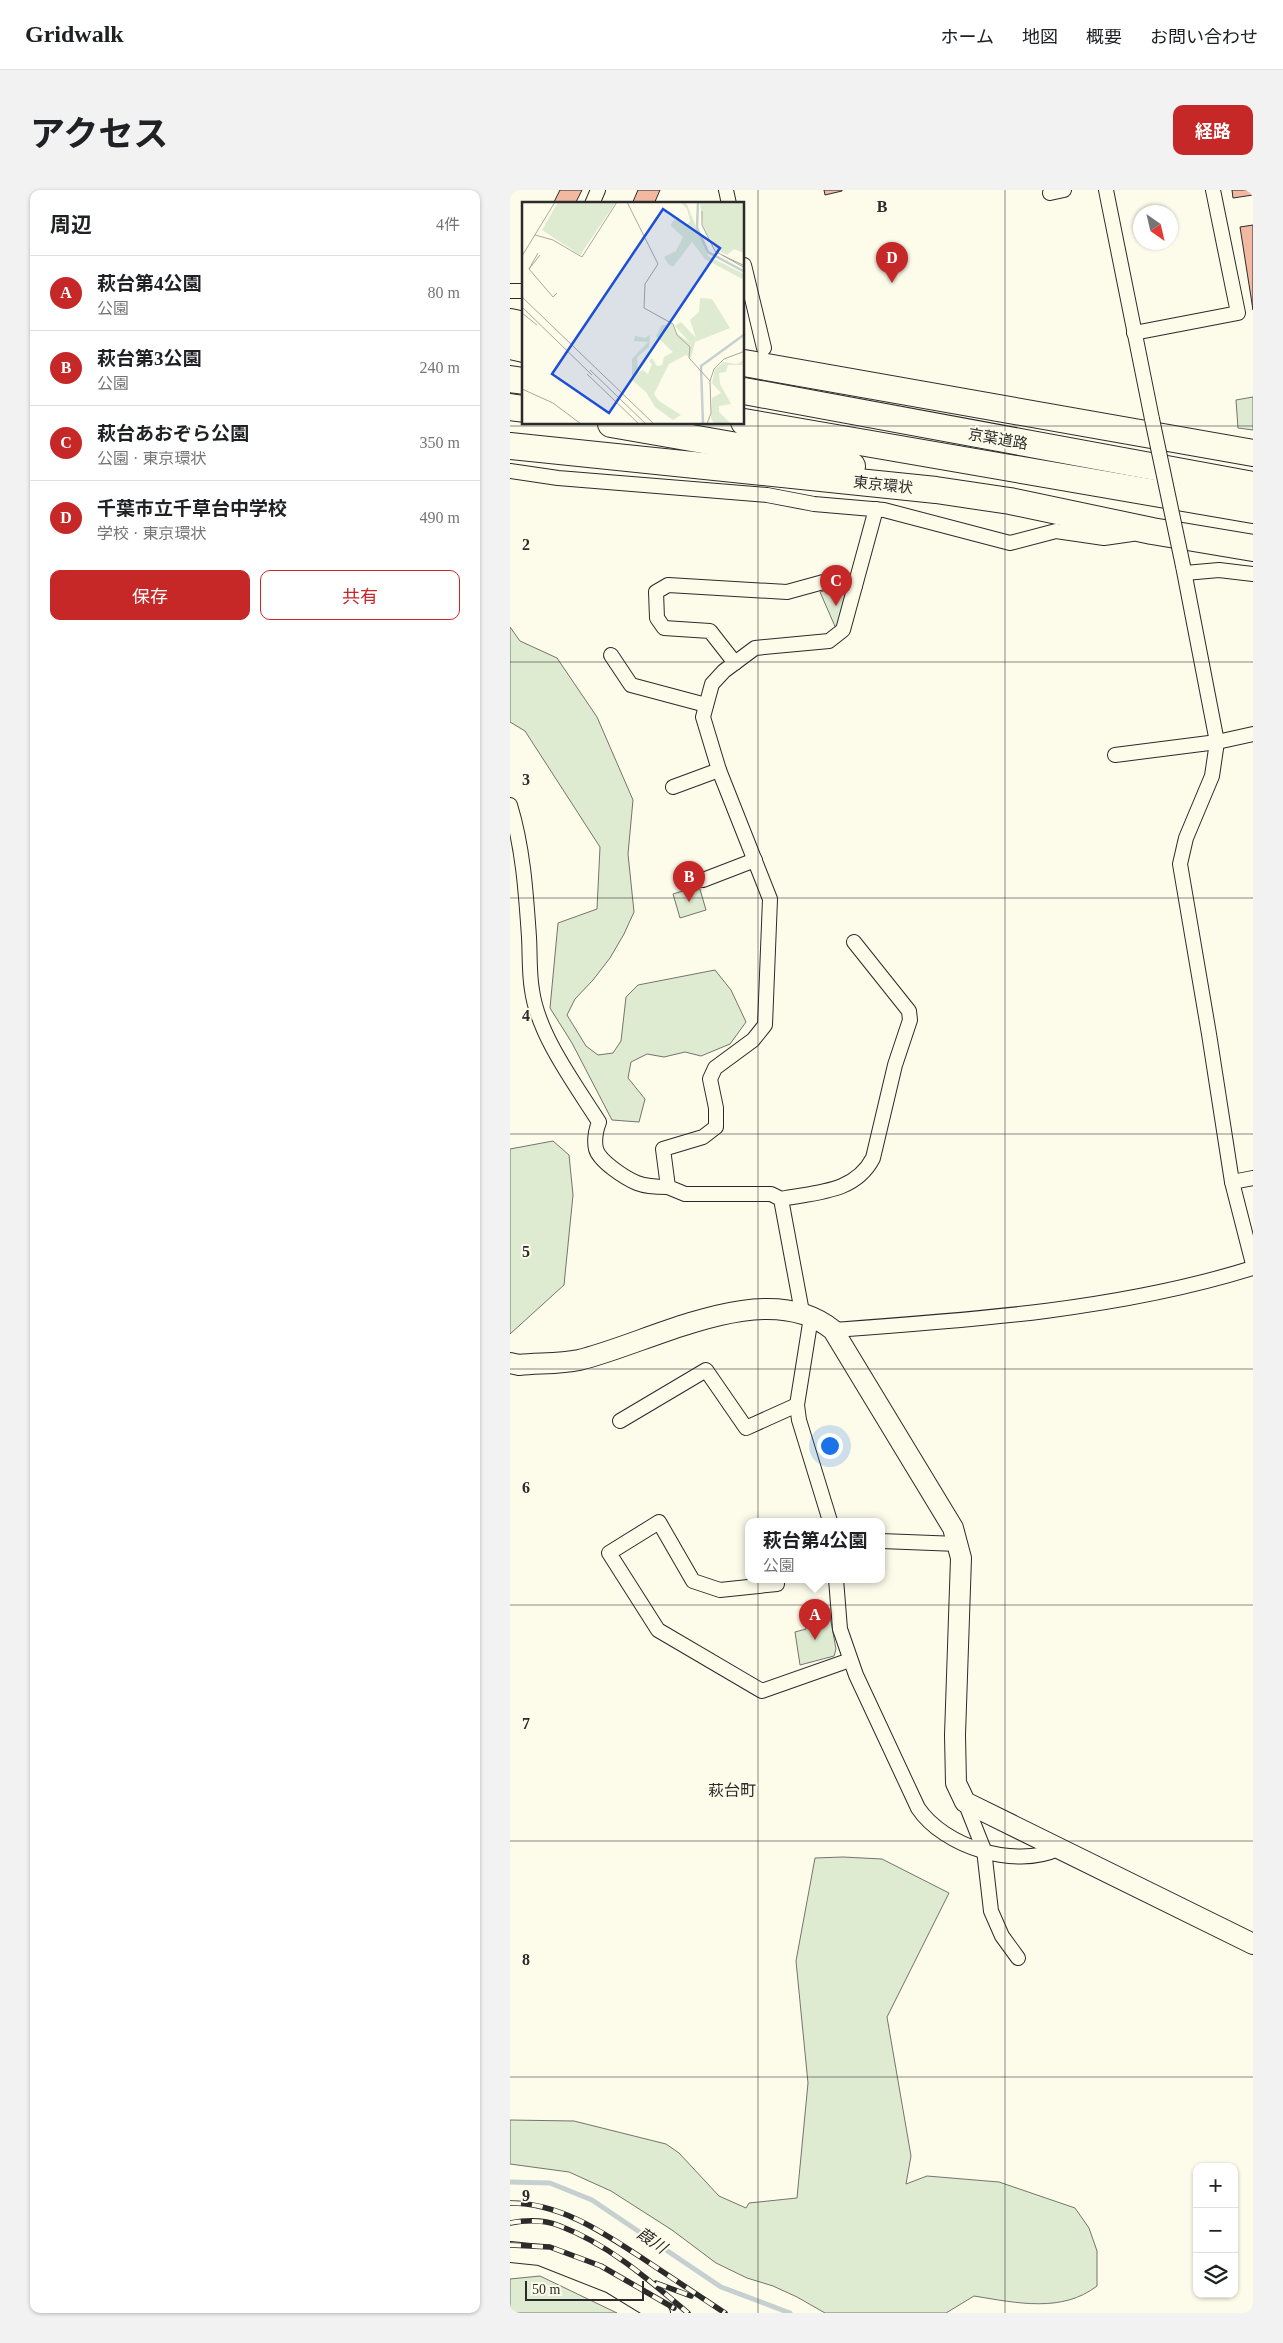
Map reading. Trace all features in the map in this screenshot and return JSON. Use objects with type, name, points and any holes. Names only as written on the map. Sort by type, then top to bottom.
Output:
[{"type":"highway","points":[[754,356],[1253,453]]},
{"type":"highway","name":"京葉道路","points":[[745,391],[1253,485]]},
{"type":"highway","name":"京葉道路","points":[[745,422],[1253,510]]},
{"type":"highway","points":[[617,425],[1056,503],[1079,515]]},
{"type":"highway","name":"東京環状","points":[[510,446],[936,490],[1010,501],[1152,531],[1253,548]]},
{"type":"street","points":[[593,202],[598,190]]},
{"type":"street","points":[[1050,193],[1064,190]]},
{"type":"street","points":[[832,1330],[957,1322],[1112,1301],[1204,1283],[1253,1261],[1232,1182],[1210,1034],[1180,864],[1186,838],[1212,776],[1217,742],[1184,569],[1106,190]]},
{"type":"street","points":[[1134,333],[1238,313],[1213,190]]},
{"type":"street","points":[[745,274],[754,356]]},
{"type":"street","points":[[510,471],[567,479],[767,495],[814,504],[876,509],[928,520],[1010,543],[1056,531],[1104,538],[1152,531]]},
{"type":"street","points":[[668,1187],[663,1149],[703,1137],[716,1127],[716,1108],[710,1079],[715,1068],[753,1040],[765,1025],[770,899],[719,770],[703,717],[712,684],[754,648],[829,641],[843,630],[876,509]]},
{"type":"street","points":[[1184,569],[1219,570],[1253,574]]},
{"type":"street","points":[[735,663],[710,631],[664,628],[657,618],[656,592],[668,584],[788,592],[827,581],[855,586]]},
{"type":"street","points":[[611,654],[631,684],[706,705]]},
{"type":"street","points":[[1116,755],[1217,742],[1253,734]]},
{"type":"street","points":[[673,787],[719,770]]},
{"type":"street","points":[[510,805],[518,831],[528,920],[532,991],[540,1020],[573,1081],[599,1122],[595,1134],[596,1148],[601,1159],[636,1183],[655,1187],[668,1187],[685,1194],[771,1194],[781,1199],[846,1185],[856,1180],[867,1170],[873,1158],[896,1065],[910,1020],[909,1012],[854,942]]},
{"type":"street","points":[[703,880],[755,860]]},
{"type":"street","points":[[1232,1182],[1253,1178]]},
{"type":"street","points":[[781,1199],[807,1314],[797,1404],[799,1420],[829,1518]]},
{"type":"street","points":[[510,1363],[579,1360],[708,1318],[760,1310],[784,1309],[807,1314],[832,1330],[953,1528],[958,1544],[961,1558],[955,1735],[956,1783],[984,1850],[992,1911],[1002,1936],[1018,1958]]},
{"type":"street","points":[[620,1421],[706,1370],[746,1428],[797,1404]]},
{"type":"street","points":[[777,1583],[720,1590],[693,1581],[659,1522],[609,1553],[658,1630],[762,1691],[850,1660]]},
{"type":"street","points":[[885,1540],[958,1544]]},
{"type":"street","points":[[836,1583],[840,1629],[850,1660],[897,1765],[926,1820],[960,1843],[984,1850],[1026,1858],[1044,1856],[1058,1849]]},
{"type":"street","points":[[965,1802],[1253,1944]]},
{"type":"street","points":[[510,2252],[540,2255],[611,2283],[660,2313]]},
{"type":"green space","points":[[1253,397],[1253,430],[1238,428],[1236,400]]},
{"type":"green space","points":[[835,588],[849,590],[837,631],[820,592]]},
{"type":"green space","points":[[510,627],[520,641],[557,658],[597,717],[633,800],[628,854],[634,912],[610,958],[575,999],[567,1015],[586,1046],[598,1055],[613,1053],[621,1041],[626,997],[638,985],[715,970],[731,990],[746,1022],[730,1044],[701,1056],[685,1052],[664,1057],[647,1054],[631,1062],[628,1078],[645,1099],[639,1122],[612,1120],[572,1043],[550,1008],[558,923],[597,909],[600,847],[525,731],[510,722]]},
{"type":"green space","points":[[699,886],[706,910],[680,918],[673,894]]},
{"type":"green space","points":[[553,1141],[569,1155],[573,1195],[564,1285],[510,1334],[510,1149]]},
{"type":"green space","points":[[829,1611],[836,1649],[834,1656],[800,1665],[795,1632],[806,1629],[805,1614]]},
{"type":"green space","points":[[815,1858],[882,1859],[949,1893],[887,2017],[911,2156],[906,2184],[927,2176],[999,2182],[1075,2208],[1089,2228],[1097,2251],[1097,2286],[1083,2294],[1069,2300],[1038,2304],[974,2296],[946,2313],[825,2313],[797,2297],[773,2286],[747,2278],[716,2263],[672,2230],[611,2191],[569,2172],[510,2164],[510,2120],[574,2121],[666,2144],[679,2153],[719,2196],[746,2208],[749,2203],[797,2198],[808,2083],[796,1961]]},
{"type":"green space","points":[[540,2276],[617,2313],[510,2313],[510,2279]]},
{"type":"building","points":[[560,190],[582,190],[576,202],[554,202]]},
{"type":"building","points":[[638,190],[660,190],[655,202],[633,202]]},
{"type":"building","points":[[824,190],[842,190],[842,191],[825,195]]},
{"type":"building","points":[[1232,190],[1253,190],[1253,195],[1233,198]]},
{"type":"building","points":[[1253,225],[1253,310],[1240,227]]},
{"type":"waterway","name":"葭川","points":[[510,2182],[550,2183],[592,2200],[721,2287],[790,2313]]},
{"type":"railway","points":[[510,2203],[529,2204],[547,2208],[581,2221],[614,2240],[725,2313]]},
{"type":"railway","points":[[510,2223],[542,2222],[560,2226],[578,2234],[627,2264],[688,2313]]},
{"type":"railway","points":[[510,2245],[550,2247],[601,2266],[674,2308]]},
{"type":"railway","points":[[656,2283],[691,2296]]},
{"type":"place","name":"千葉市立千草台中学校","points":[[892,283]]},
{"type":"place","name":"萩台あおぞら公園","points":[[836,606]]},
{"type":"place","name":"萩台第3公園","points":[[689,902]]},
{"type":"place","name":"萩台第4公園","points":[[815,1640]]},
{"type":"district","name":"萩台町","points":[[732,1790]]}]
